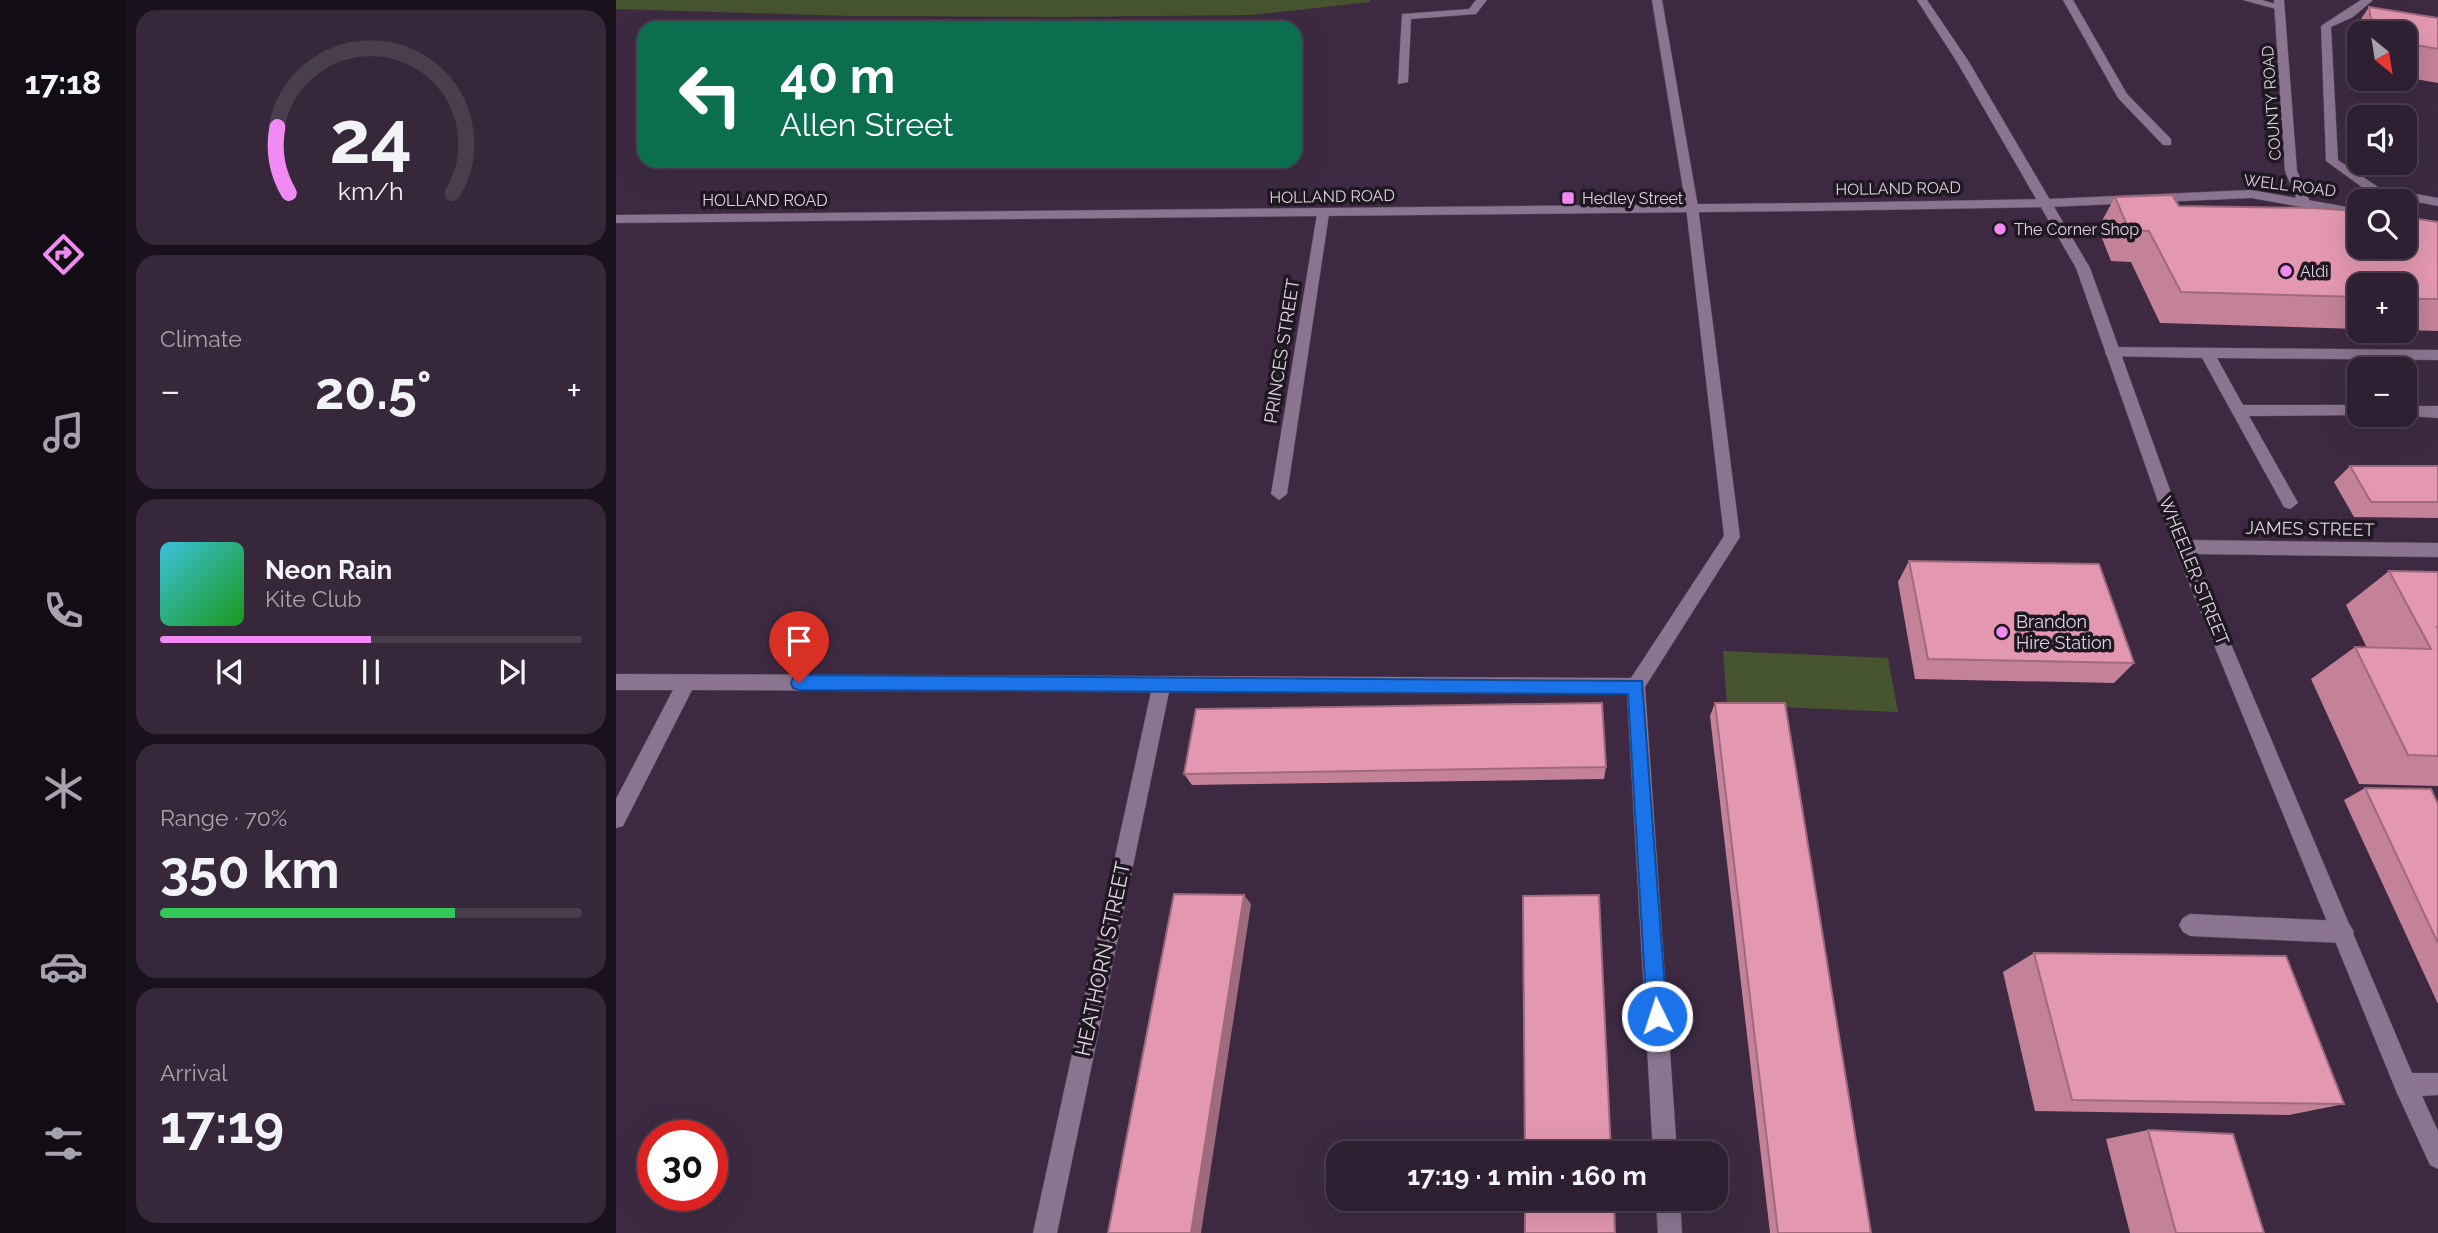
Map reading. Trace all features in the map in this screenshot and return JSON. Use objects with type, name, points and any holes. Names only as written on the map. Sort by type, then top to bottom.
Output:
[{"type":"street","points":[[1402,82],[1406,16],[1472,12],[1482,0]]},
{"type":"street","points":[[1657,0],[1692,207],[1732,537],[1636,686],[1664,1141]]},
{"type":"street","name":"WHEELER STREET","points":[[1922,0],[1963,62],[2048,203],[2083,268],[2182,547],[2405,1085],[2438,1157]]},
{"type":"street","points":[[2068,0],[2122,96],[2167,142]]},
{"type":"street","points":[[2248,0],[2279,3]]},
{"type":"street","points":[[2368,0],[2349,15],[2326,26],[2333,161],[2374,190],[2438,202]]},
{"type":"street","name":"COUNTY ROAD","points":[[2279,3],[2291,171],[2304,202]]},
{"type":"street","name":"WELL ROAD","points":[[2048,203],[2251,194],[2347,211]]},
{"type":"street","name":"HOLLAND ROAD","points":[[616,219],[1323,214],[2048,203]]},
{"type":"street","name":"PRINCES STREET","points":[[1279,494],[1323,214]]},
{"type":"street","points":[[2112,352],[2438,355]]},
{"type":"street","points":[[2207,353],[2290,503]]},
{"type":"street","points":[[2238,410],[2347,411]]},
{"type":"street","points":[[2417,411],[2438,412]]},
{"type":"street","name":"JAMES STREET","points":[[2182,547],[2438,550]]},
{"type":"street","points":[[616,682],[1636,686]]},
{"type":"street","points":[[616,819],[687,682]]},
{"type":"street","name":"HEATHORN STREET","points":[[1045,1233],[1162,684]]},
{"type":"street","points":[[2190,925],[2343,932]]},
{"type":"street","points":[[2405,1085],[2438,1084]]},
{"type":"street","points":[[1669,1211],[1670,1233]]},
{"type":"green space","points":[[616,0],[1370,2],[1252,15],[1060,17],[850,16],[616,9]]},
{"type":"green space","points":[[1723,651],[1888,658],[1898,712],[1727,705]]},
{"type":"building","points":[[2369,7],[2438,18],[2438,49],[2417,45],[2417,21],[2371,21]]},
{"type":"building","points":[[2172,195],[2179,206],[2347,210],[2347,259],[2417,259],[2417,219],[2438,222],[2438,299],[2417,299],[2417,273],[2347,273],[2347,297],[2181,292],[2149,231],[2129,230],[2115,197]]},
{"type":"building","points":[[2350,466],[2438,466],[2438,502],[2371,502]]},
{"type":"building","name":"Brandon Hire Station","points":[[1909,561],[2099,564],[2134,663],[1928,659]]},
{"type":"building","points":[[2389,571],[2438,572],[2438,756],[2408,755],[2355,647],[2431,649]]},
{"type":"building","points":[[1602,703],[1606,767],[1184,774],[1196,709]]},
{"type":"building","points":[[1715,703],[1785,703],[1871,1233],[1778,1233]]},
{"type":"building","points":[[2365,788],[2431,789],[2438,804],[2438,943]]},
{"type":"building","points":[[1174,894],[1244,895],[1191,1233],[1108,1233]]},
{"type":"building","points":[[1599,895],[1610,1141],[1525,1141],[1523,896]]},
{"type":"building","points":[[2034,953],[2286,956],[2344,1104],[2072,1100]]},
{"type":"building","points":[[2148,1130],[2233,1134],[2264,1233],[2176,1233]]},
{"type":"building","points":[[1525,1211],[1614,1211],[1615,1233],[1525,1233]]},
{"type":"place","name":"Hedley Street","points":[[1568,198]]},
{"type":"place","name":"The Corner Shop","points":[[2000,229]]},
{"type":"place","name":"Aldi","points":[[2286,271]]},
{"type":"place","name":"Brandon Hire Station","points":[[2002,632]]},
{"type":"route","points":[[799,683],[1636,686],[1657,1016]]}]
